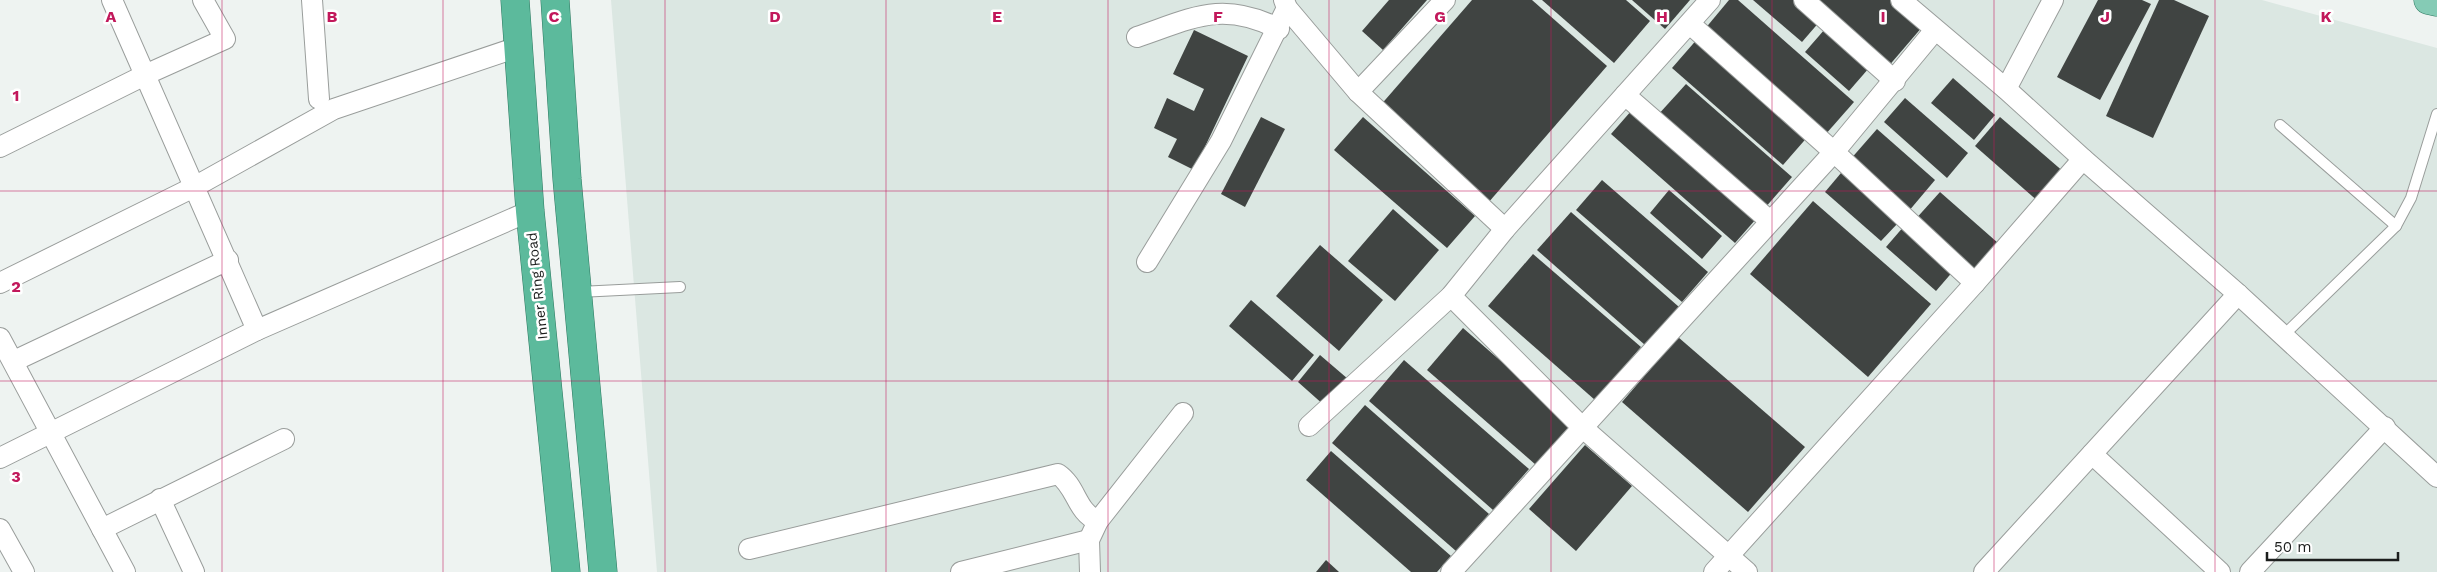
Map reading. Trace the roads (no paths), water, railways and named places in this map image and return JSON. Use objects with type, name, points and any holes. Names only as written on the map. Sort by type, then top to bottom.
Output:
[{"type":"highway","points":[[515,3],[555,1],[577,292],[603,572]]},
{"type":"highway","name":"Inner Ring Road","points":[[515,3],[530,211],[566,572]]},
{"type":"main road","points":[[2428,0],[2437,2]]},
{"type":"street","points":[[112,0],[196,186],[257,330]]},
{"type":"street","points":[[0,147],[146,74],[225,39],[203,0]]},
{"type":"street","points":[[312,0],[319,99]]},
{"type":"street","points":[[1358,92],[1445,0]]},
{"type":"street","points":[[1309,426],[1452,296],[1505,229],[1710,0]]},
{"type":"street","points":[[1804,0],[1895,81]]},
{"type":"street","points":[[1901,0],[2006,89],[2238,294],[2385,427],[2437,477]]},
{"type":"street","points":[[2006,89],[2053,0]]},
{"type":"street","points":[[1286,4],[1358,92],[1505,229]]},
{"type":"street","points":[[1147,262],[1221,141],[1279,29],[1286,4]]},
{"type":"street","points":[[1137,37],[1211,12],[1257,17],[1279,29]]},
{"type":"street","points":[[1690,24],[1834,152],[1975,282]]},
{"type":"street","points":[[1451,572],[1834,152],[1895,81],[1935,30]]},
{"type":"street","points":[[0,283],[196,186],[334,110],[518,47]]},
{"type":"street","points":[[1625,95],[1770,221]]},
{"type":"street","points":[[1714,572],[2083,159]]},
{"type":"street","points":[[0,458],[257,330],[530,211]]},
{"type":"street","points":[[14,361],[228,260]]},
{"type":"street","points":[[1984,572],[2238,294]]},
{"type":"street","points":[[1452,296],[1583,428],[1747,572]]},
{"type":"street","points":[[0,338],[14,361],[125,572]]},
{"type":"street","points":[[1090,572],[1089,540],[1098,521],[1183,413]]},
{"type":"street","points":[[2250,572],[2385,427]]},
{"type":"street","points":[[102,529],[284,439]]},
{"type":"street","points":[[2092,454],[2220,572]]},
{"type":"street","points":[[749,549],[974,497],[1058,474],[1066,480],[1084,513],[1098,521]]},
{"type":"street","points":[[160,499],[194,572]]},
{"type":"street","points":[[0,529],[24,572]]},
{"type":"street","points":[[961,572],[1089,540]]},
{"type":"lane","points":[[2284,335],[2396,226],[2411,198],[2437,114]]},
{"type":"lane","points":[[2280,125],[2396,226]]},
{"type":"lane","points":[[577,292],[680,287]]}]
